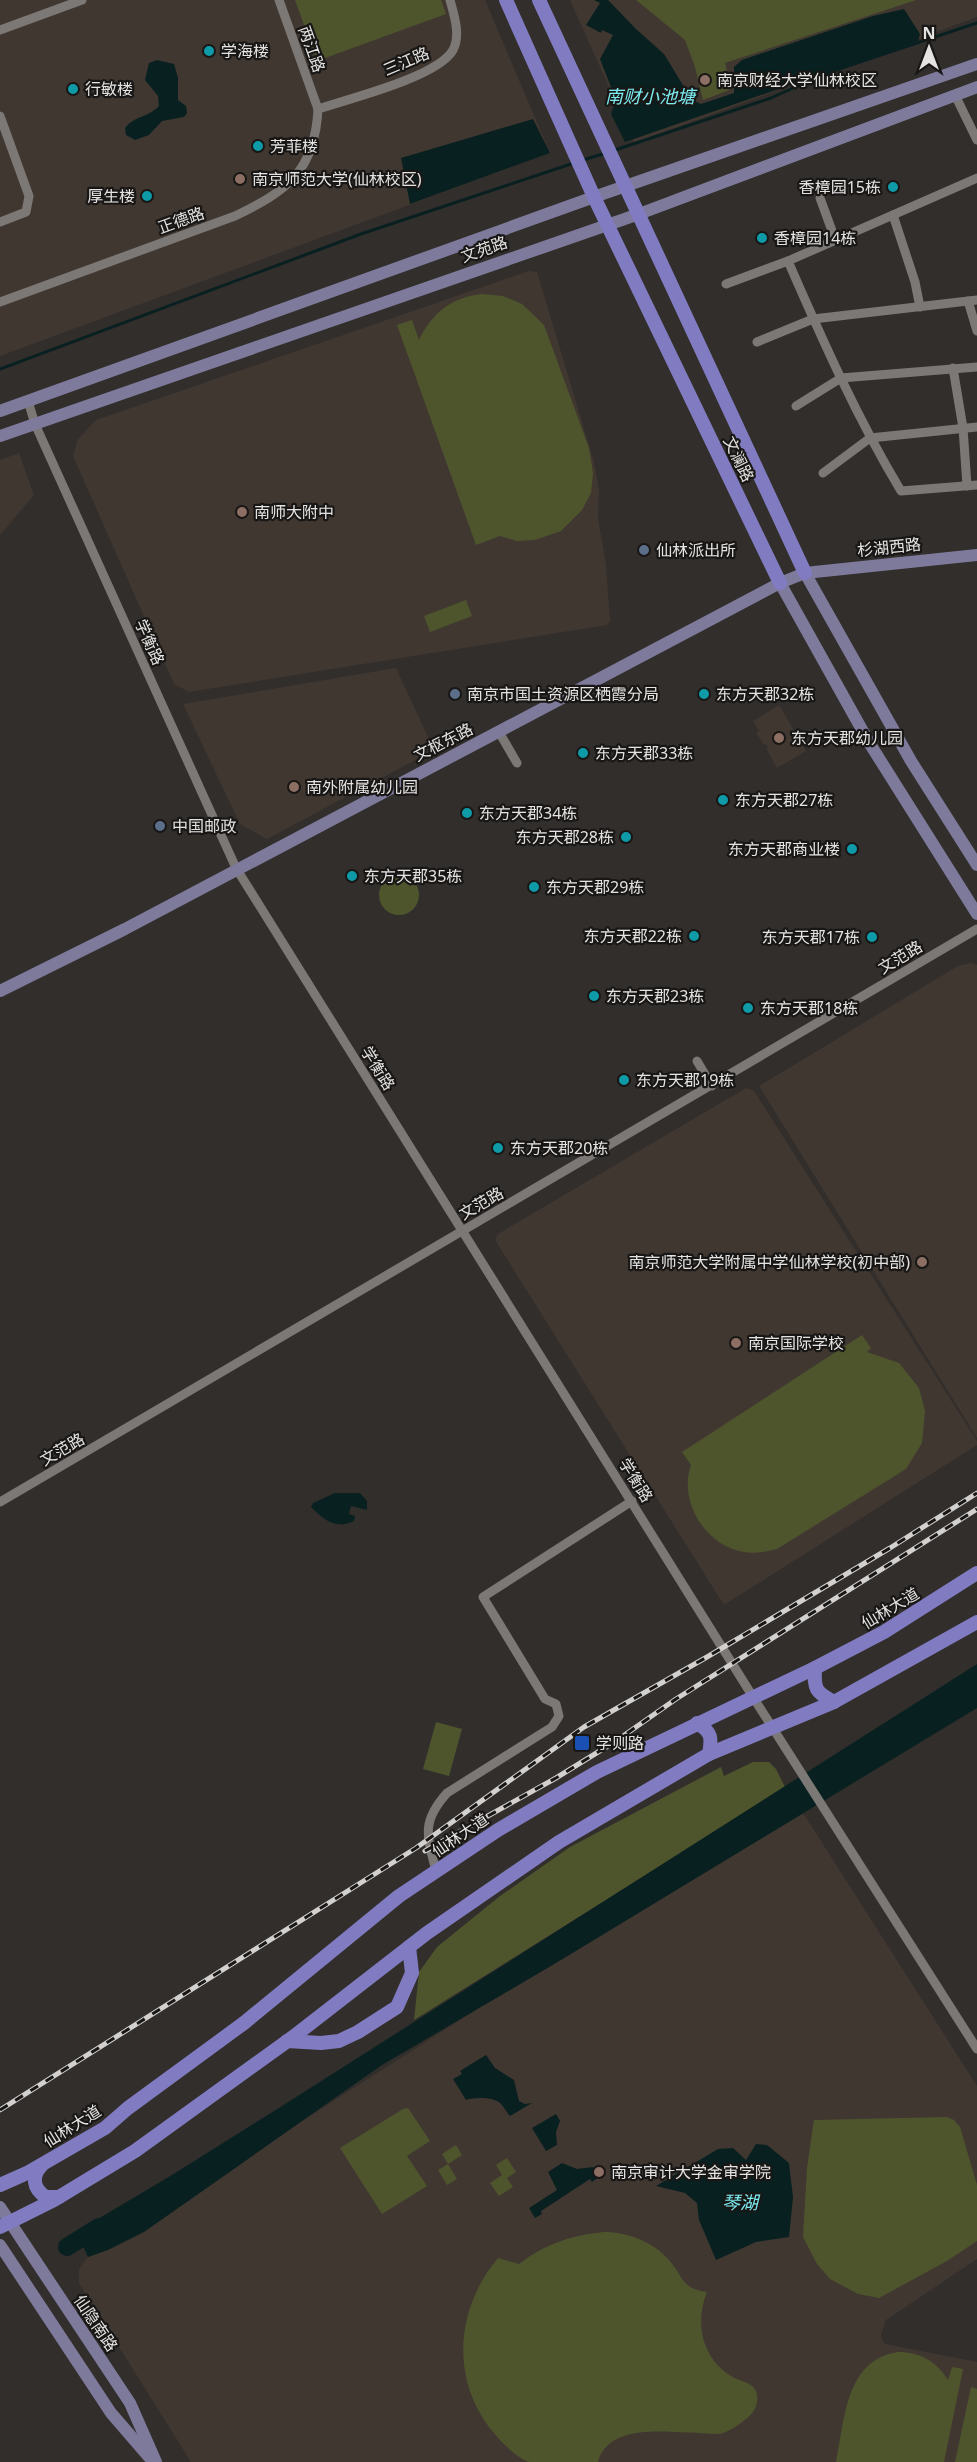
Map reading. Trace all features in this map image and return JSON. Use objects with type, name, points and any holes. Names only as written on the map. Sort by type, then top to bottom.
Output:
[{"type":"main road","name":"文澜路","points":[[506,0],[594,197],[780,583],[870,744],[977,914]]},
{"type":"main road","name":"文澜路","points":[[539,0],[805,573],[911,761],[977,865]]},
{"type":"main road","name":"文苑路","points":[[0,411],[594,197],[977,64]]},
{"type":"main road","name":"文苑路","points":[[0,436],[607,223],[639,214],[977,87]]},
{"type":"main road","name":"杉湖西路","points":[[805,573],[977,555]]},
{"type":"main road","name":"文枢东路","points":[[0,991],[125,929],[236,868],[780,583],[805,573]]},
{"type":"main road","name":"仙林大道","points":[[0,2185],[42,2165],[105,2128],[128,2108],[244,2023],[399,1896],[498,1830],[597,1772],[884,1632],[977,1573]]},
{"type":"main road","points":[[5,2225],[60,2197],[135,2151],[287,2041],[409,1947],[559,1842],[709,1754],[834,1702],[977,1622]]},
{"type":"main road","points":[[814,1668],[814,1685],[820,1695],[834,1702]]},
{"type":"main road","points":[[697,1723],[708,1730],[712,1738],[709,1754]]},
{"type":"main road","points":[[287,2041],[321,2043],[339,2041],[398,2007],[412,1973],[409,1947]]},
{"type":"main road","points":[[42,2165],[34,2177],[36,2187],[46,2197],[60,2197]]},
{"type":"main road","name":"仙隐南路","points":[[0,2207],[5,2225],[130,2403],[155,2462]]},
{"type":"main road","name":"仙隐南路","points":[[0,2244],[111,2413],[155,2462]]},
{"type":"street","points":[[0,30],[82,0]]},
{"type":"street","name":"两江路","points":[[279,0],[318,109]]},
{"type":"street","name":"三江路","points":[[318,109],[427,72],[443,61],[453,49],[456,35],[456,22],[450,0]]},
{"type":"street","points":[[955,95],[977,140]]},
{"type":"street","name":"正德路","points":[[0,302],[235,216],[269,200],[294,180],[310,154],[318,109]]},
{"type":"street","points":[[0,116],[29,196],[26,212],[0,222]]},
{"type":"street","points":[[726,284],[788,261],[977,178]]},
{"type":"street","points":[[820,198],[835,239]]},
{"type":"street","points":[[893,215],[921,307]]},
{"type":"street","points":[[788,261],[870,438],[901,491],[972,485],[954,368]]},
{"type":"street","points":[[757,342],[813,319],[973,301],[977,331]]},
{"type":"street","points":[[796,406],[841,378],[977,367]]},
{"type":"street","name":"学衡路","points":[[28,401],[35,424],[236,868],[753,1697]]},
{"type":"street","points":[[823,472],[870,438],[977,426]]},
{"type":"street","points":[[499,732],[517,763]]},
{"type":"street","name":"文范路","points":[[1,1500],[977,929]]},
{"type":"street","points":[[697,1061],[712,1086]]},
{"type":"street","points":[[435,1871],[427,1833],[438,1802],[447,1792],[552,1726],[559,1716],[556,1704],[545,1699],[483,1597],[632,1502]]},
{"type":"street","points":[[753,1697],[977,2049]]},
{"type":"shaded area","name":"南京师范大学(仙林校区)","points":[[0,0],[485,0],[550,153],[0,356]]},
{"type":"shaded area","name":"南京财经大学仙林校区","points":[[570,0],[977,0],[977,17],[634,143]]},
{"type":"shaded area","points":[[529,271],[537,272],[594,462],[599,490],[598,519],[606,565],[610,621],[607,625],[189,692],[174,684],[73,456],[78,439],[96,420]]},
{"type":"shaded area","points":[[19,453],[34,495],[0,535],[0,460]]},
{"type":"shaded area","name":"南外附属幼儿园","points":[[396,668],[434,750],[267,839],[240,824],[183,704]]},
{"type":"shaded area","name":"东方天郡幼儿园","points":[[779,705],[806,751],[777,768],[766,748],[768,747],[756,733],[759,731],[753,721]]},
{"type":"shaded area","name":"南京师范大学附属中学仙林学校(初中部)","points":[[971,963],[977,965],[977,1438],[759,1086],[958,966]]},
{"type":"shaded area","name":"南京国际学校","points":[[746,1088],[754,1091],[977,1441],[977,1445],[724,1605],[495,1240],[498,1234]]},
{"type":"shaded area","name":"南京审计大学金审学院","points":[[784,1813],[801,1813],[805,1816],[977,2086],[977,2259],[886,2320],[881,2338],[885,2344],[977,2362],[977,2462],[191,2462],[79,2283],[79,2270],[86,2259]]},
{"type":"green space","points":[[295,0],[441,0],[446,14],[317,61]]},
{"type":"green space","points":[[636,0],[916,0],[725,63],[732,89],[703,100],[695,67],[685,40]]},
{"type":"green space","points":[[482,294],[503,296],[522,304],[544,325],[589,448],[593,473],[591,493],[582,510],[561,531],[535,540],[517,541],[500,536],[476,545],[397,325],[412,320],[419,340],[430,322],[444,308],[461,299]]},
{"type":"green space","points":[[466,600],[472,616],[430,632],[424,616]]},
{"type":"green space","points":[[399,875],[413,881],[419,895],[413,909],[399,915],[385,909],[379,895],[385,881]]},
{"type":"green space","points":[[862,1335],[871,1348],[867,1352],[899,1363],[919,1388],[925,1411],[922,1443],[906,1469],[777,1549],[748,1553],[730,1548],[718,1541],[707,1532],[692,1507],[688,1493],[691,1465],[682,1452]]},
{"type":"green space","points":[[436,1722],[462,1729],[449,1776],[423,1769]]},
{"type":"green space","points":[[753,1762],[769,1762],[776,1769],[786,1789],[414,2020],[419,1972],[437,1947],[500,1896],[570,1847],[721,1767],[724,1776]]},
{"type":"green space","points":[[408,2108],[430,2141],[407,2156],[427,2186],[382,2214],[340,2148]]},
{"type":"green space","points":[[947,2117],[954,2120],[960,2127],[977,2185],[977,2241],[947,2261],[879,2298],[858,2294],[830,2279],[817,2264],[803,2237],[807,2168],[814,2120]]},
{"type":"green space","points":[[456,2145],[462,2155],[448,2164],[442,2154]]},
{"type":"green space","points":[[507,2158],[516,2172],[507,2178],[513,2187],[499,2196],[490,2183],[502,2175],[496,2165]]},
{"type":"green space","points":[[448,2164],[457,2179],[447,2185],[438,2170]]},
{"type":"green space","points":[[604,2232],[631,2236],[648,2243],[669,2260],[687,2285],[707,2292],[701,2314],[706,2347],[719,2366],[731,2376],[750,2384],[755,2389],[756,2406],[744,2421],[723,2433],[642,2432],[614,2441],[604,2449],[598,2462],[529,2462],[505,2446],[494,2433],[480,2413],[470,2391],[463,2345],[466,2322],[473,2300],[484,2278],[498,2258],[519,2264],[559,2242],[581,2235]]},
{"type":"green space","points":[[906,2352],[927,2359],[948,2380],[952,2367],[963,2369],[944,2462],[836,2462],[850,2394],[857,2379],[880,2357]]},
{"type":"green space","points":[[971,2387],[977,2389],[977,2462],[955,2462]]},
{"type":"water","name":"南财小池塘","points":[[594,0],[608,0],[664,54],[692,100],[701,104],[734,93],[734,67],[742,60],[873,16],[904,9],[920,34],[918,41],[625,142],[611,114],[616,100],[600,59],[613,35],[602,30],[601,33],[586,25],[600,3]]},
{"type":"water","points":[[157,60],[174,64],[178,78],[178,100],[186,106],[187,113],[184,117],[162,121],[149,135],[135,140],[126,135],[125,128],[159,106],[158,96],[145,80],[149,63]]},
{"type":"water","points":[[533,119],[550,153],[410,204],[401,158]]},
{"type":"water","points":[[335,1493],[360,1493],[367,1501],[367,1510],[351,1506],[349,1514],[355,1516],[354,1521],[348,1524],[336,1524],[321,1516],[311,1507],[313,1503]]},
{"type":"water","points":[[977,1664],[977,1708],[556,1963],[382,2065],[144,2232],[88,2257],[76,2232],[282,2106]]},
{"type":"water","points":[[486,2055],[495,2068],[514,2080],[519,2101],[525,2104],[532,2103],[510,2116],[501,2104],[494,2100],[479,2098],[466,2100],[453,2079],[462,2074],[460,2071]]},
{"type":"water","points":[[556,2114],[560,2121],[556,2132],[557,2145],[546,2151],[532,2128]]},
{"type":"water","name":"琴湖","points":[[756,2144],[767,2145],[789,2163],[793,2197],[789,2237],[756,2242],[716,2260],[699,2220],[697,2203],[685,2193],[656,2186],[718,2149],[733,2148],[746,2160]]},
{"type":"water","points":[[562,2163],[577,2169],[593,2167],[599,2177],[592,2182],[590,2179],[541,2211],[542,2214],[535,2218],[529,2208],[557,2190],[548,2172]]},
{"type":"waterway","points":[[612,151],[771,98],[824,74],[977,23]]},
{"type":"waterway","points":[[583,160],[606,153]]},
{"type":"waterway","points":[[0,369],[361,234],[574,163]]},
{"type":"waterway","points":[[67,2247],[99,2227]]},
{"type":"railway","points":[[0,2110],[416,1848],[584,1727],[707,1657],[890,1548],[977,1493]]},
{"type":"railway","points":[[425,1851],[556,1778],[616,1741],[676,1699],[977,1509]]},
{"type":"place","name":"学海楼","points":[[209,51]]},
{"type":"place","name":"南京财经大学仙林校区","points":[[705,80]]},
{"type":"place","name":"行敏楼","points":[[73,89]]},
{"type":"place","name":"芳菲楼","points":[[258,146]]},
{"type":"place","name":"南京师范大学(仙林校区)","points":[[240,179]]},
{"type":"place","name":"香樟园15栋","points":[[893,187]]},
{"type":"place","name":"厚生楼","points":[[147,196]]},
{"type":"place","name":"香樟园14栋","points":[[762,238]]},
{"type":"place","name":"南师大附中","points":[[242,512]]},
{"type":"place","name":"仙林派出所","points":[[644,550]]},
{"type":"place","name":"南京市国土资源区栖霞分局","points":[[455,694]]},
{"type":"place","name":"东方天郡32栋","points":[[704,694]]},
{"type":"place","name":"东方天郡幼儿园","points":[[779,738]]},
{"type":"place","name":"东方天郡33栋","points":[[583,753]]},
{"type":"place","name":"南外附属幼儿园","points":[[294,787]]},
{"type":"place","name":"东方天郡27栋","points":[[723,800]]},
{"type":"place","name":"东方天郡34栋","points":[[467,813]]},
{"type":"place","name":"中国邮政","points":[[160,826]]},
{"type":"place","name":"东方天郡28栋","points":[[626,837]]},
{"type":"place","name":"东方天郡商业楼","points":[[852,849]]},
{"type":"place","name":"东方天郡35栋","points":[[352,876]]},
{"type":"place","name":"东方天郡29栋","points":[[534,887]]},
{"type":"place","name":"东方天郡22栋","points":[[694,936]]},
{"type":"place","name":"东方天郡17栋","points":[[872,937]]},
{"type":"place","name":"东方天郡23栋","points":[[594,996]]},
{"type":"place","name":"东方天郡18栋","points":[[748,1008]]},
{"type":"place","name":"东方天郡19栋","points":[[624,1080]]},
{"type":"place","name":"东方天郡20栋","points":[[498,1148]]},
{"type":"place","name":"南京师范大学附属中学仙林学校(初中部)","points":[[922,1262]]},
{"type":"place","name":"南京国际学校","points":[[736,1343]]},
{"type":"place","name":"学则路","points":[[582,1743]]},
{"type":"place","name":"南京审计大学金审学院","points":[[599,2172]]}]
